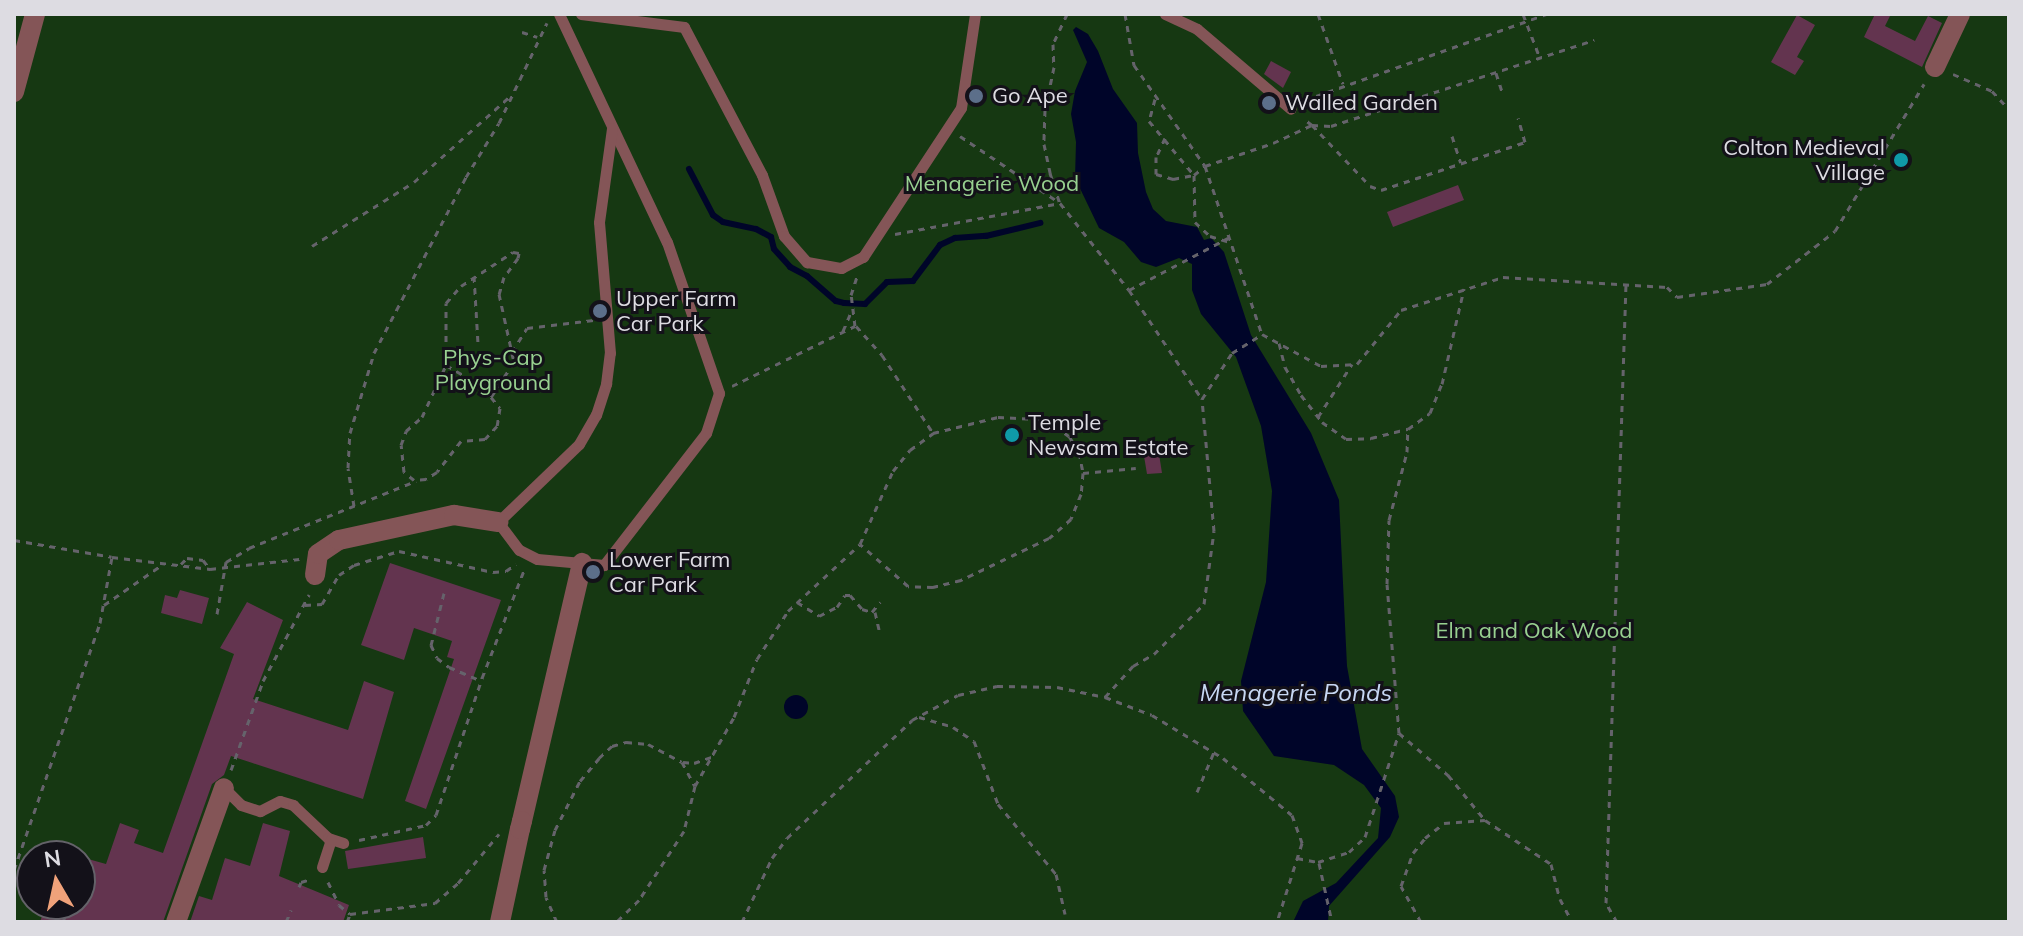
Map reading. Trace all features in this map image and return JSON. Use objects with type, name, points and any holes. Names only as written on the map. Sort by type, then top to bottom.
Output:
[{"type":"street","points":[[14,92],[35,14]]},
{"type":"street","points":[[1935,67],[1957,15]]},
{"type":"street","points":[[316,565],[339,540],[415,521],[454,515],[498,522]]},
{"type":"street","points":[[500,922],[515,827],[582,563]]},
{"type":"street","points":[[176,922],[224,788]]},
{"type":"lane","points":[[557,14],[612,128],[667,242],[719,393],[706,433],[604,565],[529,555],[519,550],[498,522],[579,444],[596,415],[606,384],[610,353],[599,222],[612,128]]},
{"type":"lane","points":[[581,14],[684,27],[762,175],[784,236],[807,262],[841,268],[863,257],[961,108],[975,14]]},
{"type":"lane","points":[[1165,14],[1197,29],[1291,109]]},
{"type":"lane","points":[[224,788],[241,805],[260,811],[280,801],[293,805],[337,841],[324,871]]},
{"type":"path","points":[[354,506],[348,468],[350,433],[374,353],[528,63],[537,37],[557,14]]},
{"type":"path","points":[[1060,203],[1044,144],[1045,110],[1054,67],[1053,44],[1067,14]]},
{"type":"path","points":[[1125,14],[1134,65],[1205,166],[1262,334],[1321,366],[1357,364],[1401,310],[1503,277],[1667,287],[1677,297],[1767,284],[1835,231],[1935,67],[1992,91],[2009,109]]},
{"type":"path","points":[[1318,14],[1343,84]]},
{"type":"path","points":[[1523,14],[1540,58]]},
{"type":"path","points":[[1518,118],[1525,142],[1381,190],[1370,186],[1312,125],[1291,109],[1308,98],[1343,84],[1546,14]]},
{"type":"path","points":[[522,32],[537,37]]},
{"type":"path","points":[[1165,138],[1156,157],[1156,174],[1173,179],[1194,175],[1205,166],[1273,143],[1312,125],[1331,126],[1594,40]]},
{"type":"path","points":[[1496,73],[1502,91]]},
{"type":"path","points":[[312,246],[414,182],[512,94]]},
{"type":"path","points":[[1155,98],[1149,121],[1194,175],[1195,222],[1202,231],[1219,242]]},
{"type":"path","points":[[948,127],[1060,203],[1129,290],[1202,399],[1214,531],[1204,604],[1154,654],[1133,666],[1105,697]]},
{"type":"path","points":[[1452,136],[1461,163]]},
{"type":"path","points":[[876,239],[1060,203]]},
{"type":"path","points":[[1129,290],[1189,256],[1230,240]]},
{"type":"path","points":[[217,614],[226,562],[249,548],[419,480],[437,472],[461,441],[474,441],[491,434],[500,418],[500,408],[491,397],[514,362],[499,294],[504,277],[519,253],[513,252],[474,276],[446,303],[446,365],[422,417],[406,431],[401,445],[404,472],[419,480]]},
{"type":"path","points":[[474,276],[478,344]]},
{"type":"path","points":[[1617,922],[1606,903],[1626,284]]},
{"type":"path","points":[[1279,343],[1285,367],[1318,417],[1346,439],[1371,438],[1408,429],[1430,413],[1442,384],[1464,289]]},
{"type":"path","points":[[851,295],[855,326],[882,355],[933,433]]},
{"type":"path","points":[[843,331],[852,310]]},
{"type":"path","points":[[512,352],[527,328],[607,319]]},
{"type":"path","points":[[719,393],[855,326]]},
{"type":"path","points":[[1202,399],[1232,353],[1262,334]]},
{"type":"path","points":[[1318,417],[1352,364]]},
{"type":"path","points":[[446,365],[494,393]]},
{"type":"path","points":[[616,922],[639,900],[684,831],[695,786],[734,717],[757,659],[797,602],[860,544],[893,471],[910,450],[933,433],[998,417],[1038,419],[1069,436],[1079,452],[1083,473],[1081,494],[1071,519],[1049,538],[961,580],[933,587],[908,586],[860,544]]},
{"type":"path","points":[[1297,858],[1318,862],[1349,852],[1365,837],[1399,733],[1387,584],[1389,533],[1407,452],[1408,429]]},
{"type":"path","points":[[1083,473],[1136,468]]},
{"type":"path","points":[[14,540],[112,557],[210,569],[316,565]]},
{"type":"path","points":[[224,788],[263,681],[305,605],[322,604],[339,575],[354,565],[399,551],[493,572],[506,571],[529,555]]},
{"type":"path","points":[[337,841],[426,825],[436,815],[481,680],[529,555]]},
{"type":"path","points":[[14,870],[104,605],[112,557]]},
{"type":"path","points":[[179,566],[187,558],[203,560],[210,569]]},
{"type":"path","points":[[104,605],[163,564]]},
{"type":"path","points":[[444,593],[431,645],[437,658],[449,667],[481,680]]},
{"type":"path","points":[[797,602],[819,616],[837,607],[845,595],[850,595],[862,609],[875,612]]},
{"type":"path","points":[[879,630],[875,612],[880,602]]},
{"type":"path","points":[[742,922],[772,858],[787,838],[919,716],[958,695],[997,686],[1057,687],[1105,697],[1152,715],[1214,752],[1292,815],[1302,843],[1277,922]]},
{"type":"path","points":[[919,716],[953,727],[974,741],[998,804],[1056,874],[1065,914]]},
{"type":"path","points":[[1399,733],[1448,775],[1485,820],[1551,864],[1560,899],[1572,922]]},
{"type":"path","points":[[557,922],[552,918],[546,897],[544,870],[555,830],[580,781],[612,746],[626,742],[648,744],[682,762],[694,763],[714,756]]},
{"type":"path","points":[[1197,792],[1214,752]]},
{"type":"path","points":[[682,762],[695,786]]},
{"type":"path","points":[[1421,922],[1401,886],[1413,853],[1444,823],[1485,820]]},
{"type":"path","points":[[299,887],[301,882],[324,871],[339,905],[350,914],[435,903],[515,827]]},
{"type":"path","points":[[542,829],[555,830]]},
{"type":"path","points":[[1318,862],[1332,922]]},
{"type":"path","points":[[286,922],[291,910]]},
{"type":"path","points":[[347,922],[350,914]]},
{"type":"green space","name":"Temple Newsam Estate","points":[[14,14],[2009,14],[2009,922],[14,922]]},
{"type":"water","name":"Menagerie Ponds","points":[[1076,27],[1088,34],[1113,89],[1137,123],[1138,153],[1153,209],[1166,221],[1197,227],[1204,240],[1211,238],[1224,252],[1251,335],[1311,433],[1339,500],[1347,666],[1362,749],[1395,796],[1399,817],[1390,837],[1329,906],[1328,922],[1293,922],[1303,901],[1336,883],[1378,838],[1381,808],[1364,785],[1334,765],[1274,756],[1243,711],[1241,681],[1266,582],[1272,491],[1261,426],[1236,357],[1201,314],[1192,290],[1192,264],[1179,258],[1156,267],[1141,262],[1124,242],[1099,228],[1075,178],[1076,142],[1071,114],[1075,91],[1087,62],[1073,30]]},
{"type":"water","points":[[796,695],[805,698],[808,707],[805,716],[796,719],[787,716],[784,707],[787,698]]},
{"type":"building","points":[[1875,14],[1891,14],[1885,26],[1915,41],[1928,16],[1942,23],[1922,67],[1864,37]]},
{"type":"building","points":[[1797,15],[1815,25],[1797,57],[1804,61],[1795,75],[1771,62]]},
{"type":"building","points":[[1271,61],[1291,72],[1283,88],[1264,74]]},
{"type":"building","points":[[1458,185],[1464,200],[1393,227],[1387,212]]},
{"type":"building","points":[[1159,454],[1162,473],[1147,474],[1144,456]]},
{"type":"building","points":[[390,563],[501,600],[426,809],[405,801],[454,659],[447,657],[452,641],[414,628],[404,660],[361,645]]},
{"type":"building","points":[[180,590],[209,598],[202,624],[161,613],[165,595],[177,598]]},
{"type":"building","points":[[247,602],[283,620],[253,699],[348,730],[364,681],[394,692],[363,799],[231,756],[224,775],[212,784],[163,922],[40,922],[96,920],[96,861],[106,864],[120,823],[139,830],[134,843],[163,853],[234,654],[220,648]]},
{"type":"building","points":[[263,823],[290,831],[279,876],[349,905],[343,922],[190,922],[199,896],[212,900],[225,858],[250,866]]},
{"type":"building","points":[[423,837],[426,858],[348,869],[345,851]]},
{"type":"waterway","points":[[689,169],[713,215],[723,222],[756,229],[771,237],[774,249],[790,267],[807,276],[836,301],[844,303],[865,304],[887,282],[913,281],[940,245],[955,238],[986,236],[1040,223]]},
{"type":"place","name":"Go Ape","points":[[976,96]]},
{"type":"place","name":"Walled Garden","points":[[1269,103]]},
{"type":"place","name":"Colton Medieval Village","points":[[1901,160]]},
{"type":"place","name":"Upper Farm Car Park","points":[[600,311]]},
{"type":"place","name":"Temple Newsam Estate","points":[[1012,435]]},
{"type":"place","name":"Lower Farm Car Park","points":[[593,572]]},
{"type":"park label","name":"Menagerie Wood","points":[[992,184]]},
{"type":"park label","name":"Phys-Cap Playground","points":[[493,370]]},
{"type":"park label","name":"Elm and Oak Wood","points":[[1534,631]]}]
